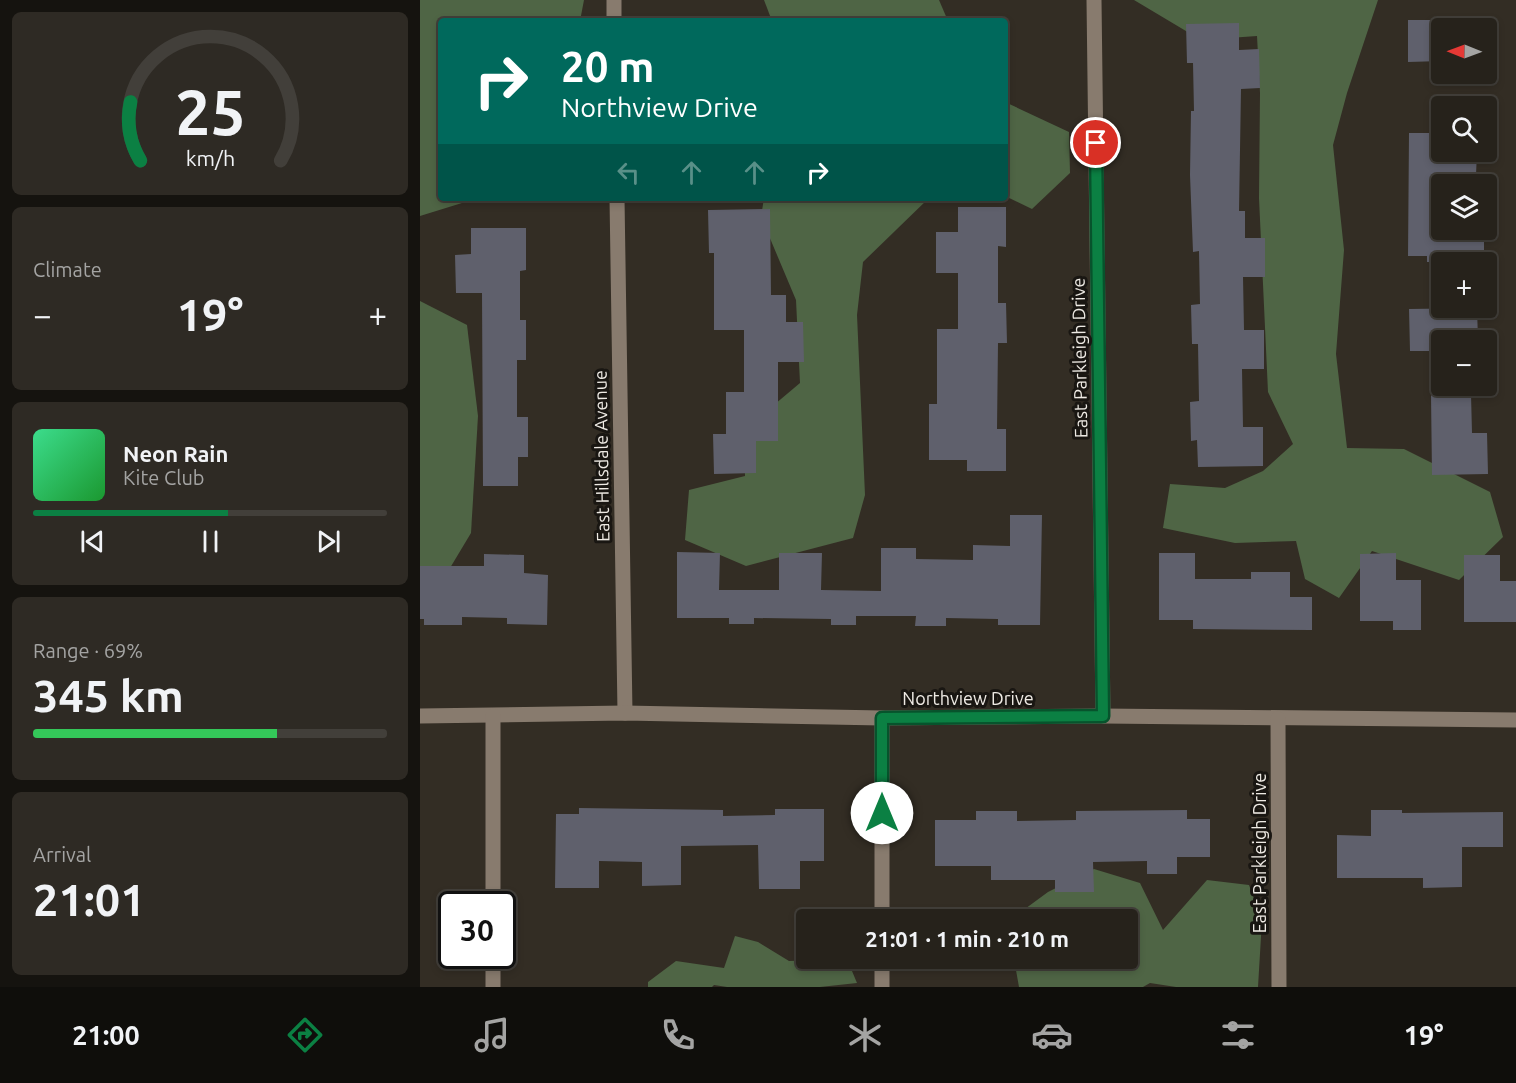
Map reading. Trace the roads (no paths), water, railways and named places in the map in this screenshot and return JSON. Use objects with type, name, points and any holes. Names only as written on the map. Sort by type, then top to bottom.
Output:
[{"type":"street","points":[[614,0],[615,18]]},
{"type":"street","name":"East Parkleigh Drive","points":[[1094,0],[1103,716]]},
{"type":"street","name":"East Hillsdale Avenue","points":[[617,201],[624,713]]},
{"type":"street","name":"Northview Drive","points":[[420,716],[624,713],[882,718],[1103,716],[1516,720]]},
{"type":"street","points":[[493,716],[493,891]]},
{"type":"street","points":[[882,718],[882,909]]},
{"type":"street","name":"East Parkleigh Drive","points":[[1278,719],[1279,987]]},
{"type":"street","points":[[493,969],[493,987]]},
{"type":"street","points":[[882,969],[882,987]]}]
